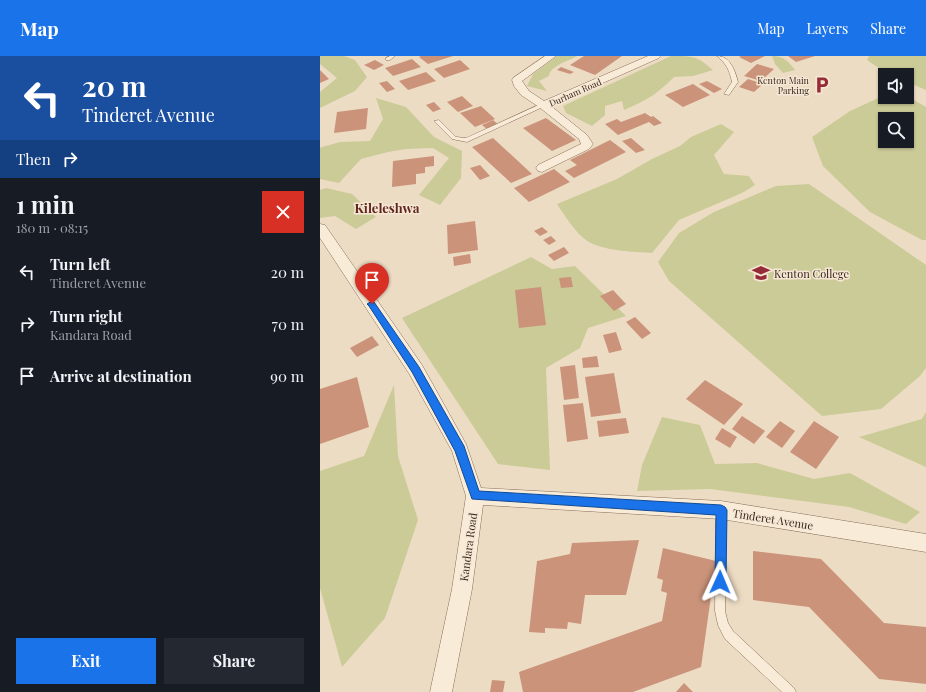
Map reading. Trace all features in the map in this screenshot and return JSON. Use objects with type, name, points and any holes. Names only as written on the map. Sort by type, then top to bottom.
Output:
[{"type":"street","name":"Durham Road","points":[[550,56],[517,80],[519,86],[525,93],[543,105],[656,56]]},
{"type":"street","points":[[542,168],[585,147],[587,144],[583,137],[543,105]]},
{"type":"street","name":"Kandara Road","points":[[320,228],[416,370],[460,450],[475,496],[462,589],[441,692]]},
{"type":"street","name":"Tinderet Avenue","points":[[475,496],[721,510],[926,543]]},
{"type":"lane","points":[[719,56],[726,60],[732,67],[735,82],[727,94]]},
{"type":"lane","points":[[437,121],[454,138],[467,140],[543,105]]},
{"type":"lane","points":[[721,510],[720,611],[723,625],[729,635],[790,692]]},
{"type":"green space","points":[[320,56],[344,56],[355,60],[367,77],[355,91],[320,108],[320,92],[337,78],[320,64]]},
{"type":"green space","points":[[557,56],[577,56],[556,66],[550,72],[549,76],[539,81],[547,91],[527,86],[533,74]]},
{"type":"green space","points":[[671,56],[685,56],[699,59],[713,70],[693,76],[674,77],[651,96],[624,110],[622,101],[605,106],[605,115],[592,126],[566,113],[563,106]]},
{"type":"green space","points":[[772,56],[780,57],[785,60],[795,70],[783,73],[775,64]]},
{"type":"green space","points":[[869,56],[926,56],[926,90],[914,85],[914,68],[879,68],[867,60]]},
{"type":"green space","points":[[376,98],[406,107],[434,137],[462,151],[461,178],[440,205],[419,195],[449,158],[433,148],[406,149],[361,159],[339,183],[320,179],[320,148],[340,142],[370,141],[383,119]]},
{"type":"green space","points":[[878,98],[878,104],[914,104],[914,100],[926,107],[926,240],[922,240],[870,212],[823,166],[812,137],[850,111]]},
{"type":"green space","points":[[721,124],[734,132],[714,155],[724,174],[749,176],[755,185],[742,193],[679,220],[652,253],[629,252],[605,248],[591,243],[581,236],[557,204],[617,179],[652,159],[680,146],[691,137]]},
{"type":"green space","points":[[809,184],[926,265],[926,368],[920,376],[881,409],[822,416],[669,281],[658,262],[679,233],[714,212],[776,186]]},
{"type":"green space","points":[[326,188],[352,194],[376,217],[356,229],[335,216],[320,218],[320,190]]},
{"type":"green space","points":[[531,257],[552,269],[575,266],[626,316],[588,328],[580,348],[546,368],[550,470],[498,464],[402,318]]},
{"type":"green space","points":[[394,385],[398,456],[418,520],[385,618],[342,667],[320,588],[320,471],[364,456]]},
{"type":"green space","points":[[926,412],[926,467],[859,437],[922,419]]},
{"type":"green space","points":[[662,417],[700,425],[715,464],[757,463],[814,479],[850,473],[920,512],[906,524],[849,507],[710,489],[637,491],[642,465]]},
{"type":"building","points":[[453,56],[428,64],[419,57]]},
{"type":"building","points":[[584,56],[622,56],[595,75],[570,65]]},
{"type":"building","points":[[765,56],[751,63],[739,57]]},
{"type":"building","points":[[788,56],[815,56],[796,62]]},
{"type":"building","points":[[412,59],[421,67],[393,76],[385,68]]},
{"type":"building","points":[[375,60],[384,65],[374,70],[364,65]]},
{"type":"building","points":[[460,60],[470,69],[444,78],[434,69]]},
{"type":"building","points":[[757,64],[774,69],[761,81],[744,76]]},
{"type":"building","points":[[561,67],[574,72],[570,74],[557,70]]},
{"type":"building","points":[[320,70],[329,79],[320,83]]},
{"type":"building","points":[[426,72],[436,81],[408,90],[399,81]]},
{"type":"building","points":[[748,79],[763,84],[754,92],[739,87]]},
{"type":"building","points":[[387,81],[395,89],[387,92],[379,83]]},
{"type":"building","points":[[707,81],[722,89],[714,93],[699,84]]},
{"type":"building","points":[[693,84],[710,95],[683,107],[665,95]]},
{"type":"building","points":[[462,96],[473,106],[458,112],[447,102]]},
{"type":"building","points":[[434,102],[441,109],[433,112],[426,105]]},
{"type":"building","points":[[481,106],[495,119],[475,127],[460,113]]},
{"type":"building","points":[[368,108],[366,129],[334,133],[337,112]]},
{"type":"building","points":[[645,113],[651,117],[653,116],[662,123],[654,126],[649,122],[618,135],[605,124],[617,119],[621,122]]},
{"type":"building","points":[[546,118],[576,140],[552,151],[523,128]]},
{"type":"building","points":[[493,120],[500,126],[488,130],[482,125]]},
{"type":"building","points":[[493,138],[532,174],[511,183],[472,147]]},
{"type":"building","points":[[631,138],[645,150],[636,153],[622,141]]},
{"type":"building","points":[[610,140],[626,152],[574,178],[565,171],[577,165],[570,160]]},
{"type":"building","points":[[434,156],[434,166],[425,167],[425,173],[416,174],[416,184],[392,187],[393,161]]},
{"type":"building","points":[[480,165],[490,176],[480,180],[470,168]]},
{"type":"building","points":[[554,169],[570,182],[529,202],[514,188]]},
{"type":"building","points":[[475,221],[478,250],[448,254],[447,225]]},
{"type":"building","points":[[542,227],[548,232],[540,236],[534,231]]},
{"type":"building","points":[[551,236],[556,241],[549,245],[543,240]]},
{"type":"building","points":[[564,247],[569,253],[554,261],[548,255]]},
{"type":"building","points":[[470,254],[471,263],[454,266],[453,257]]},
{"type":"building","points":[[571,277],[573,287],[561,288],[559,278]]},
{"type":"building","points":[[541,287],[546,325],[519,328],[515,290]]},
{"type":"building","points":[[613,290],[626,304],[614,311],[600,296]]},
{"type":"building","points":[[635,317],[651,333],[642,339],[626,322]]},
{"type":"building","points":[[616,332],[622,350],[609,353],[603,335]]},
{"type":"building","points":[[372,336],[379,345],[357,357],[350,348]]},
{"type":"building","points":[[597,356],[599,367],[583,368],[582,358]]},
{"type":"building","points":[[575,365],[579,398],[564,400],[560,367]]},
{"type":"building","points":[[614,373],[621,413],[591,417],[585,377]]},
{"type":"building","points":[[357,377],[369,427],[320,444],[320,389]]},
{"type":"building","points":[[705,380],[743,404],[724,425],[686,399]]},
{"type":"building","points":[[583,403],[588,439],[567,442],[563,405]]},
{"type":"building","points":[[742,416],[765,431],[754,444],[732,429]]},
{"type":"building","points":[[626,418],[629,433],[599,437],[597,421]]},
{"type":"building","points":[[780,421],[795,431],[782,448],[766,437]]},
{"type":"building","points":[[814,421],[839,437],[816,469],[790,452]]},
{"type":"building","points":[[722,428],[737,437],[730,448],[715,439]]},
{"type":"building","points":[[639,540],[626,595],[585,595],[581,624],[568,622],[567,629],[545,628],[545,633],[529,632],[537,561],[570,554],[572,543]]},
{"type":"building","points":[[663,548],[716,561],[701,667],[633,692],[523,692],[519,672],[662,621],[667,593],[661,591],[663,580],[657,578]]},
{"type":"building","points":[[753,551],[821,559],[884,623],[926,627],[926,684],[879,679],[809,607],[753,600]]},
{"type":"building","points":[[492,680],[505,681],[503,692],[490,692]]},
{"type":"building","points":[[684,683],[693,692],[676,692]]},
{"type":"place","name":"Kenton Main Parking","points":[[822,85]]},
{"type":"place","name":"Kenton College","points":[[761,273]]},
{"type":"district","name":"Kileleshwa","points":[[387,207]]},
{"type":"route","points":[[372,304],[416,370],[460,450],[475,496],[721,510],[720,582]]}]
